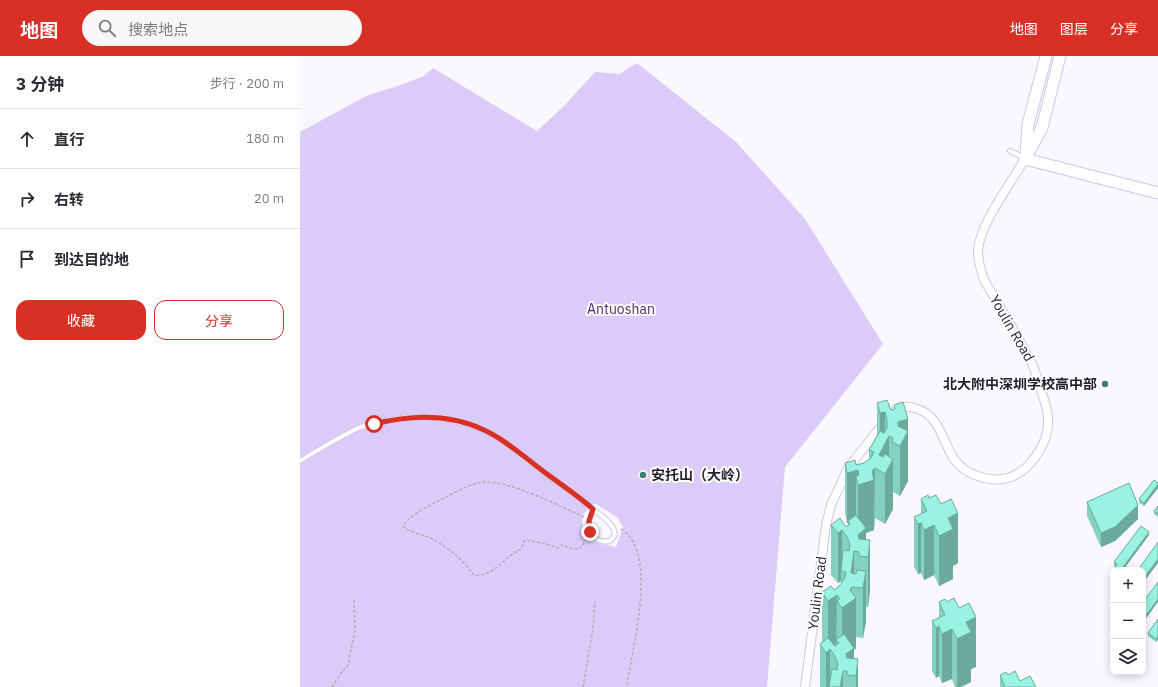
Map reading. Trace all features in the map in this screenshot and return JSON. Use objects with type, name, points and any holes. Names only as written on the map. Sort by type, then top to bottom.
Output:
[{"type":"street","points":[[1026,158],[1028,124],[1046,56]]},
{"type":"street","points":[[1026,158],[1042,128],[1060,56]]},
{"type":"street","points":[[1026,158],[1158,193]]},
{"type":"street","name":"Youlin Road","points":[[805,687],[826,525],[831,505],[848,468],[891,413],[901,408],[911,407],[924,410],[935,421],[954,458],[961,466],[968,472],[988,479],[998,480],[1021,472],[1031,463],[1041,449],[1047,433],[1048,419],[1044,400],[1033,365],[984,280],[979,266],[978,251],[980,237],[986,224],[1026,158]]},
{"type":"lane","points":[[1010,152],[1026,158]]},
{"type":"lane","points":[[300,461],[361,427],[386,420],[406,418],[440,418],[463,422],[485,430],[503,441],[593,509],[614,528],[615,535],[610,541],[596,539],[591,534],[588,527],[593,509]]},
{"type":"path","points":[[590,520],[542,498],[513,487],[483,482],[470,486],[431,505],[406,521],[403,526],[406,530],[422,534],[433,539],[463,561],[474,575],[488,573],[504,562],[516,551],[521,549],[525,540],[543,543],[558,548],[562,545],[574,549],[580,548],[591,534]]},
{"type":"path","points":[[614,528],[620,528],[626,532],[633,543],[638,558],[641,575],[638,617],[627,687]]},
{"type":"path","points":[[332,687],[341,673],[348,666],[355,630],[354,600]]},
{"type":"path","points":[[583,687],[593,628],[595,601]]},
{"type":"green space","name":"Antuoshan","points":[[637,63],[736,142],[805,219],[883,344],[785,467],[767,687],[300,687],[300,132],[368,95],[424,76],[433,68],[537,131],[564,106],[595,72],[619,74]],"holes":[[[595,503],[618,518],[623,528],[616,547],[588,541],[589,539],[583,533],[582,518],[584,513]]]},
{"type":"building","points":[[887,400],[891,410],[895,409],[894,405],[903,402],[908,419],[898,422],[898,426],[908,431],[900,446],[892,442],[893,438],[889,436],[879,455],[883,457],[885,454],[893,459],[885,474],[875,468],[872,471],[874,480],[858,485],[856,476],[859,475],[858,470],[847,473],[845,463],[855,460],[856,465],[864,463],[871,458],[874,452],[869,450],[880,431],[884,433],[887,428],[885,412],[880,413],[877,403]]},
{"type":"building","points":[[1154,480],[1158,484],[1144,503],[1139,499]]},
{"type":"building","points":[[1129,483],[1138,505],[1115,527],[1101,533],[1087,502]]},
{"type":"building","points":[[928,495],[929,498],[936,495],[941,504],[951,499],[958,513],[948,518],[953,529],[939,536],[934,525],[924,530],[921,523],[918,524],[914,517],[927,511],[921,499]]},
{"type":"building","points":[[1158,506],[1158,514],[1154,511]]},
{"type":"building","points":[[856,515],[866,528],[858,535],[859,539],[870,540],[868,557],[859,556],[859,552],[854,551],[851,573],[856,574],[857,570],[866,571],[863,588],[852,587],[850,590],[856,598],[842,608],[837,601],[840,599],[837,595],[828,601],[822,592],[831,586],[834,590],[845,578],[846,572],[841,571],[843,550],[849,551],[850,544],[842,530],[838,533],[831,525],[840,518],[846,527],[850,524],[848,521]]},
{"type":"building","points":[[1141,526],[1149,532],[1123,567],[1116,567],[1117,564],[1114,562]]},
{"type":"building","points":[[1158,542],[1158,559],[1146,575],[1146,567],[1140,567]]},
{"type":"building","points":[[1158,582],[1158,599],[1146,615],[1146,598]]},
{"type":"building","points":[[954,598],[959,608],[969,603],[976,617],[966,622],[971,632],[957,639],[952,629],[942,634],[939,626],[936,628],[932,621],[945,615],[939,602],[945,599],[947,602]]},
{"type":"building","points":[[1158,619],[1158,636],[1156,639],[1148,633]]},
{"type":"building","points":[[844,634],[854,648],[846,654],[847,658],[858,659],[856,676],[847,675],[847,671],[843,671],[840,687],[829,687],[832,669],[837,670],[838,664],[830,649],[826,653],[820,644],[828,638],[835,646],[839,643],[836,640]]},
{"type":"building","points":[[1015,671],[1020,681],[1030,676],[1036,687],[1005,687],[1000,675],[1006,672],[1008,675]]},
{"type":"place","name":"北大附中深圳学校高中部","points":[[1105,384]]},
{"type":"place","name":"安托山（大岭）","points":[[643,475]]},
{"type":"route","points":[[374,424],[386,420],[412,417],[440,418],[463,422],[485,430],[503,441],[593,509],[588,527],[590,532]]}]
